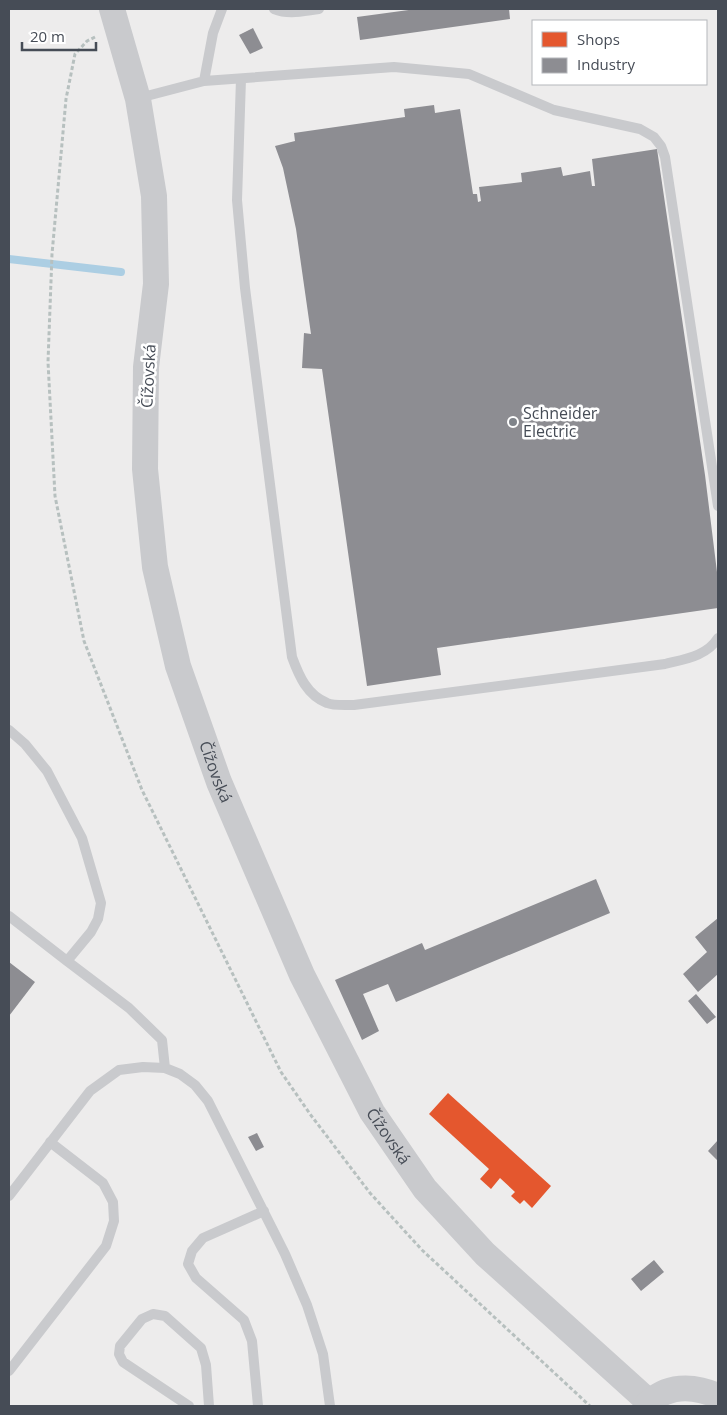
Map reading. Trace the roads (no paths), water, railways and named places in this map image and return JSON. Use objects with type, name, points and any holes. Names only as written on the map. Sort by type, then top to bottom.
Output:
[{"type":"street","name":"Čížovská","points":[[112,9],[138,99],[154,196],[156,284],[146,367],[145,469],[155,567],[178,666],[219,782],[302,975],[372,1112],[424,1189],[485,1254],[648,1404],[662,1394],[676,1388],[690,1387],[705,1390],[718,1396]]},
{"type":"lane","points":[[204,81],[213,33],[222,9]]},
{"type":"lane","points":[[274,9],[293,13],[319,9]]},
{"type":"lane","points":[[138,99],[204,81],[394,67],[469,74],[554,110],[640,129],[654,137],[661,146],[664,157],[718,506]]},
{"type":"lane","points":[[241,79],[237,200],[245,288],[292,657],[298,674],[311,694],[328,704],[354,705],[665,664],[693,657],[713,647],[718,638]]},
{"type":"lane","points":[[9,730],[25,744],[47,772],[82,838],[101,903],[98,919],[91,932],[67,961]]},
{"type":"lane","points":[[9,916],[129,1008],[162,1040],[165,1068]]},
{"type":"lane","points":[[9,1196],[90,1091],[118,1070],[143,1067],[165,1068],[180,1074],[195,1085],[208,1101],[286,1254],[307,1305],[322,1354],[330,1406]]},
{"type":"lane","points":[[9,1371],[106,1246],[114,1221],[113,1202],[103,1183],[50,1142]]},
{"type":"lane","points":[[258,1406],[252,1341],[244,1320],[196,1278],[188,1264],[192,1251],[203,1238],[264,1211]]},
{"type":"lane","points":[[189,1406],[123,1362],[119,1354],[120,1346],[142,1319],[153,1314],[165,1316],[202,1348],[206,1365],[209,1406]]},
{"type":"waterway","points":[[9,259],[121,272]]},
{"type":"place","name":"Schneider Electric","points":[[513,422]]}]
